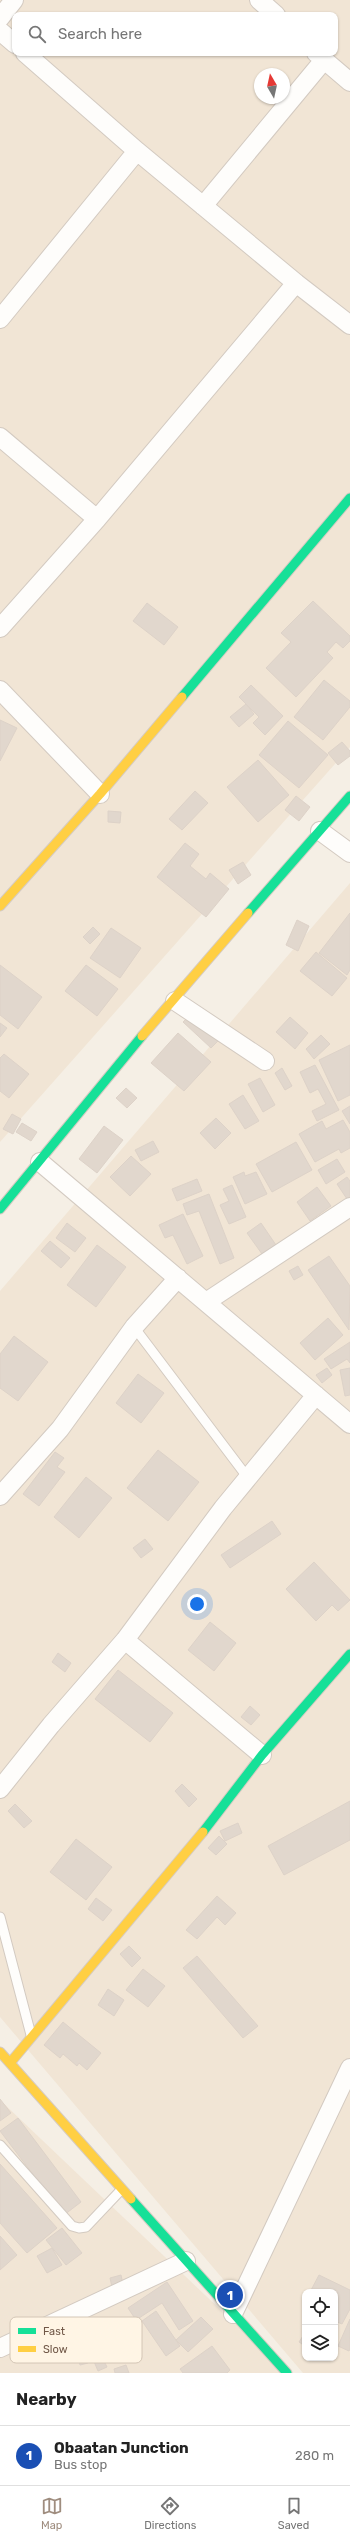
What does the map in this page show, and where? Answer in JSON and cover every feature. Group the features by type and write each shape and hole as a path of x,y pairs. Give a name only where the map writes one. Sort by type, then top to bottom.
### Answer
{"street":[{"path":"0,18 14,0"},
{"path":"259,0 273,12"},
{"path":"0,31 12,41"},
{"path":"28,56 137,151 296,284 350,325"},
{"path":"204,206 320,56 350,82"},
{"path":"0,319 137,151"},
{"path":"0,628 97,520 296,284"},
{"path":"0,438 97,520"},
{"path":"0,906 100,794 350,498"},
{"path":"0,690 100,794"},
{"path":"0,1209 147,1030 175,1001 350,796"},
{"path":"320,831 350,853"},
{"path":"175,1001 265,1062"},
{"path":"40,1162 350,1424"},
{"path":"206,1302 350,1208"},
{"path":"0,1496 60,1429 134,1327 178,1278"},
{"path":"0,1789 51,1725 125,1640 248,1478 316,1395"},
{"path":"125,1640 262,1755"},
{"path":"10,2063 182,1858 262,1755 350,1654"},
{"path":"0,2052 121,2190 287,2373"},
{"path":"233,2314 350,2068"},
{"path":"66,2317 186,2261"},
{"path":"0,2348 10,2343"}],"lane":[{"path":"134,1327 248,1478"},
{"path":"0,1917 32,2036"},
{"path":"0,2145 72,2226 79,2228 86,2226 121,2190"}],"shaded area":[{"path":"0,0 350,0 350,747 0,1142"},
{"path":"350,883 350,2373 303,2373 0,2017 0,1291"},
{"path":"0,2100 287,2373 0,2373"}],"building":[{"path":"313,601 350,636 350,641 343,648 336,642 327,652 333,658 296,697 266,668 291,642 281,633"},
{"path":"147,603 178,627 164,645 133,621"},
{"path":"324,680 350,701 350,707 323,740 294,717"},
{"path":"251,685 283,716 265,735 253,723 259,717 239,697"},
{"path":"246,704 254,714 239,727 230,717"},
{"path":"0,720 17,728 0,761"},
{"path":"288,721 328,755 299,788 259,755"},
{"path":"342,742 350,751 350,756 338,765 328,753"},
{"path":"258,760 289,795 258,822 227,787"},
{"path":"195,791 208,803 182,830 169,819"},
{"path":"296,796 310,807 299,821 285,810"},
{"path":"108,811 121,812 120,823 108,822"},
{"path":"185,843 199,854 190,866 206,879 210,873 229,889 206,917 157,877"},
{"path":"243,862 251,875 238,884 229,870"},
{"path":"350,913 350,970 347,975 319,953"},
{"path":"297,920 309,926 298,951 286,945"},
{"path":"93,927 100,934 90,944 83,937"},
{"path":"111,928 141,948 120,978 90,958"},
{"path":"316,952 347,978 332,996 300,971"},
{"path":"0,965 42,997 18,1029 0,1015"},
{"path":"86,965 118,989 97,1016 65,991"},
{"path":"190,1015 218,1041 211,1048 183,1022"},
{"path":"290,1017 308,1033 295,1049 276,1032"},
{"path":"0,1023 7,1028 0,1037"},
{"path":"178,1033 211,1062 184,1091 151,1063"},
{"path":"321,1035 330,1044 314,1059 306,1049"},
{"path":"350,1045 350,1095 338,1101 319,1060"},
{"path":"4,1054 29,1074 9,1098 0,1091 0,1058"},
{"path":"315,1065 339,1110 317,1121 312,1111 326,1104 318,1089 310,1093 300,1072"},
{"path":"282,1068 292,1086 285,1090 275,1073"},
{"path":"260,1078 275,1105 263,1112 248,1084"},
{"path":"126,1088 137,1098 127,1108 116,1098"},
{"path":"243,1095 259,1121 245,1129 229,1104"},
{"path":"350,1106 350,1124 342,1111"},
{"path":"12,1114 21,1119 13,1134 3,1129"},
{"path":"216,1118 231,1133 215,1149 200,1133"},
{"path":"343,1120 350,1132 350,1148 341,1153 339,1149 315,1162 299,1134 322,1121 326,1129"},
{"path":"22,1123 37,1132 31,1141 16,1132"},
{"path":"104,1126 123,1140 97,1173 79,1159"},
{"path":"153,1141 159,1152 141,1161 135,1150"},
{"path":"296,1142 312,1170 272,1192 256,1164"},
{"path":"131,1156 151,1174 130,1196 110,1177"},
{"path":"337,1159 345,1172 326,1184 318,1170"},
{"path":"244,1172 245,1176 256,1172 267,1194 245,1204 233,1177"},
{"path":"347,1177 350,1181 350,1197 347,1199 337,1184"},
{"path":"197,1179 202,1191 177,1201 172,1189"},
{"path":"232,1185 246,1217 229,1224 220,1205 229,1201 223,1189"},
{"path":"317,1187 331,1206 310,1221 297,1202"},
{"path":"209,1194 234,1258 220,1264 199,1211 187,1215 183,1204"},
{"path":"183,1214 203,1256 187,1264 173,1235 165,1238 159,1225"},
{"path":"67,1223 86,1238 75,1252 56,1238"},
{"path":"261,1223 276,1245 262,1254 247,1233"},
{"path":"50,1241 70,1258 61,1268 41,1251"},
{"path":"97,1245 126,1267 96,1307 67,1285"},
{"path":"329,1256 350,1286 349,1330 308,1270"},
{"path":"298,1266 303,1275 294,1280 289,1271"},
{"path":"328,1318 343,1335 315,1360 300,1343"},
{"path":"14,1336 48,1362 18,1401 0,1388 0,1354"},
{"path":"350,1342 350,1363 347,1359 331,1369 324,1359"},
{"path":"327,1368 332,1375 322,1383 316,1375"},
{"path":"350,1368 350,1395 345,1396 340,1370"},
{"path":"138,1374 164,1393 141,1423 116,1403"},
{"path":"158,1450 199,1482 168,1521 127,1488"},
{"path":"55,1452 64,1458 57,1467 65,1472 39,1506 23,1494"},
{"path":"86,1477 112,1498 79,1538 54,1517"},
{"path":"272,1521 281,1534 230,1568 221,1555"},
{"path":"145,1539 153,1549 141,1558 133,1548"},
{"path":"314,1562 350,1600 338,1611 332,1605 316,1621 286,1589"},
{"path":"210,1622 236,1643 214,1671 188,1650"},
{"path":"58,1653 71,1663 65,1672 52,1662"},
{"path":"118,1670 173,1713 150,1742 95,1699"},
{"path":"250,1706 260,1715 251,1725 241,1717"},
{"path":"182,1784 197,1799 189,1807 175,1791"},
{"path":"350,1801 350,1840 284,1875 268,1846"},
{"path":"15,1804 32,1821 24,1828 8,1811"},
{"path":"238,1823 242,1833 225,1841 220,1831"},
{"path":"219,1836 227,1844 216,1855 208,1848"},
{"path":"76,1839 112,1867 86,1900 50,1872"},
{"path":"217,1896 236,1913 225,1925 217,1917 197,1939 186,1930"},
{"path":"96,1898 112,1910 103,1921 88,1909"},
{"path":"129,1946 141,1958 132,1967 120,1954"},
{"path":"197,1956 258,2026 243,2038 183,1968"},
{"path":"143,1969 165,1986 148,2007 126,1990"},
{"path":"108,1989 124,2000 114,2016 98,2005"},
{"path":"63,2022 101,2053 87,2070 79,2063 77,2066 63,2054 60,2058 44,2045"},
{"path":"0,2099 11,2113 0,2121"},
{"path":"18,2118 81,2202 64,2215 0,2131"},
{"path":"0,2164 57,2228 27,2253 0,2223"},
{"path":"62,2228 82,2253 66,2265 46,2240"},
{"path":"0,2236 17,2255 0,2270"},
{"path":"52,2248 62,2265 47,2273 37,2256"},
{"path":"121,2275 123,2284 112,2287 110,2278"},
{"path":"319,2275 350,2290 350,2309 342,2324 338,2322 338,2289 312,2289"},
{"path":"167,2282 193,2321 179,2330 162,2303 141,2317 134,2317 128,2308"},
{"path":"156,2311 180,2346 166,2356 142,2321"},
{"path":"201,2317 213,2329 188,2352 176,2340"},
{"path":"350,2319 350,2349 349,2351 338,2346"},
{"path":"212,2346 230,2370 227,2373 183,2373 180,2369"},
{"path":"95,2363 105,2363 107,2367 98,2371"},
{"path":"126,2365 129,2373 115,2373 114,2369"}],"traffic: fast":[{"path":"182,697 350,498"},
{"path":"248,913 350,796"},
{"path":"0,1209 142,1036"},
{"path":"203,1832 262,1755 350,1654"},
{"path":"131,2199 287,2373"}],"traffic: slow":[{"path":"0,906 100,794 182,697"},
{"path":"142,1036 248,913"},
{"path":"10,2063 203,1832"},
{"path":"0,2052 131,2199"}],"place":[{"name":"Obaatan Junction","path":"230,2295"}]}
